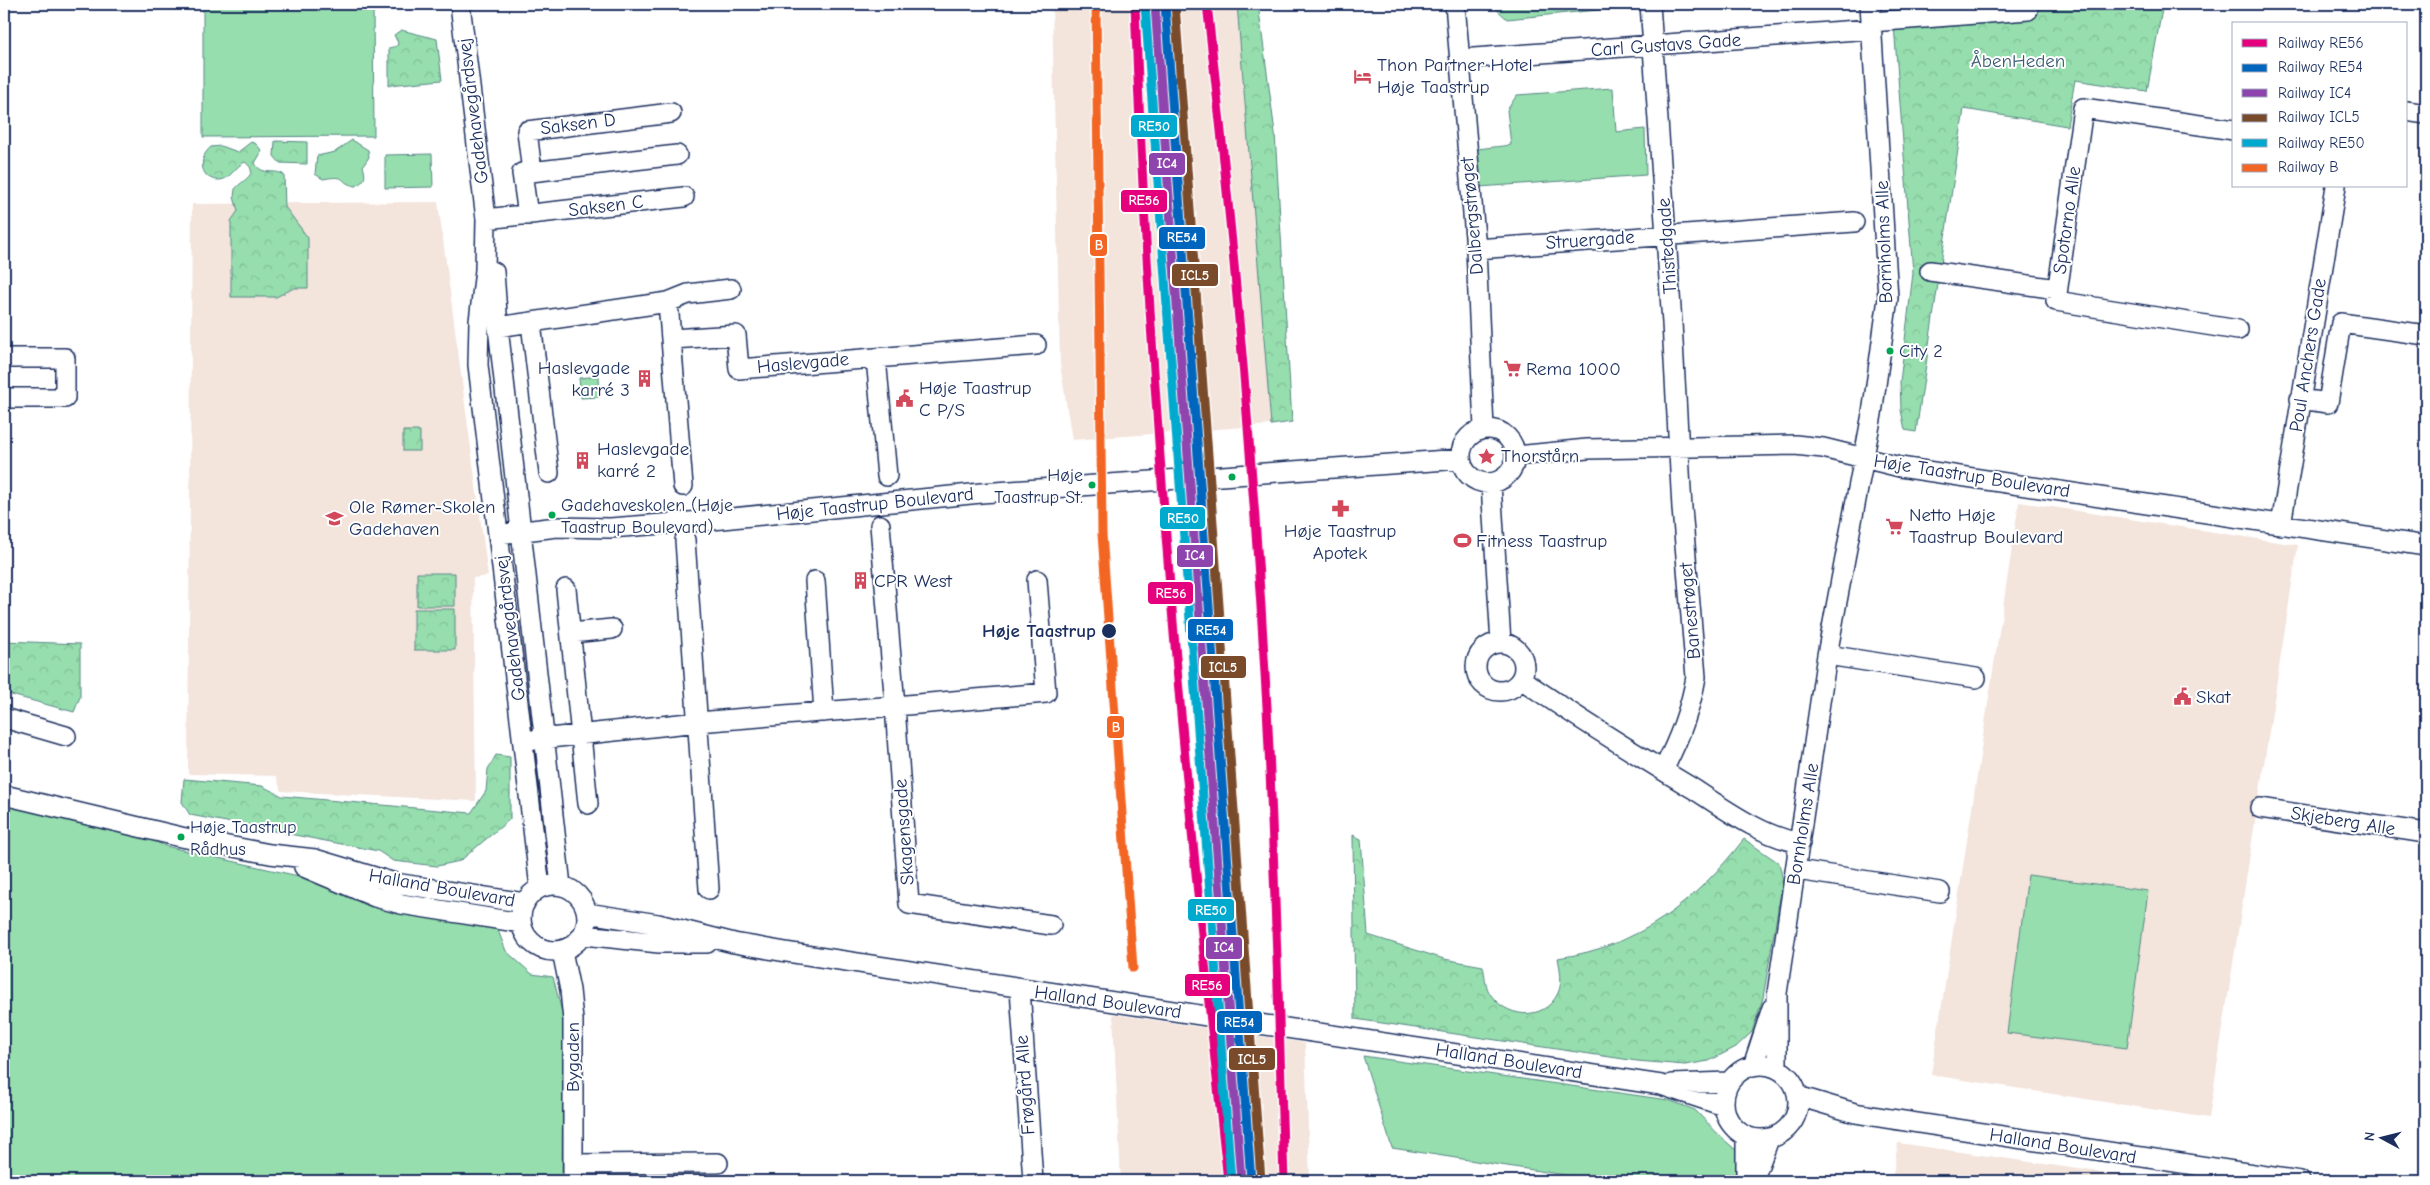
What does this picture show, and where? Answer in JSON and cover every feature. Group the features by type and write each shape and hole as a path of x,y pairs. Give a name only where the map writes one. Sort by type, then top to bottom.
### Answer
{"street":[{"name":"Gadehavegårdsvej","path":"460,4 486,219 485,270 479,321 478,365 540,888"},
{"name":"Dalbergstrøget","path":"1455,4 1476,249 1484,429"},
{"name":"Thistedgade","path":"1650,4 1678,445"},
{"name":"Carl Gustavs Gade","path":"1460,59 1653,46 1871,18 2028,10 2028,4"},
{"name":"Bornholms Alle","path":"1753,1066 1777,993 1797,870 1827,655 1864,458 1888,298 1871,18"},
{"name":"Spotorno Alle","path":"2232,130 2083,108 2056,300 2238,330"},
{"path":"2408,111 2426,114"},
{"name":"Saksen D","path":"532,172 527,130 671,113"},
{"path":"528,215 522,173 677,155"},
{"name":"Poul Anchers Gade","path":"2281,525 2336,188"},
{"name":"Saksen C","path":"486,219 684,197"},
{"name":"Gadehavegårdsvej","path":"486,219 493,245 498,327 561,886"},
{"name":"Struergade","path":"1476,249 1854,222"},
{"path":"1930,271 2057,289"},
{"path":"498,327 668,302 688,294 731,289"},
{"path":"668,302 683,486"},
{"path":"531,323 549,473"},
{"path":"2300,399 2328,403 2341,323 2426,335"},
{"name":"Haslevgade","path":"671,339 736,335 739,369 1036,346"},
{"path":"4,358 65,358 65,398 4,398"},
{"name":"Haslevgade","path":"876,358 887,476"},
{"path":"1484,429 1502,432 1514,447 1516,456 1509,474 1492,484 1474,480 1463,467 1461,450 1469,436 1484,429"},
{"name":"Høje Taastrup Boulevard","path":"1516,456 1587,449 1678,445 1795,445 1900,467 2426,546"},
{"name":"Banestrøget","path":"1663,770 1680,738 1691,705 1696,677 1678,445"},
{"name":"Høje Taastrup Boulevard","path":"498,534 570,526 610,528 647,526 1045,488 1461,459"},
{"path":"1492,484 1500,643"},
{"name":"Skagensgade","path":"880,525 909,904 1051,924"},
{"path":"685,540 709,889"},
{"path":"523,741 698,722 1046,693 1037,580"},
{"path":"815,581 824,712"},
{"path":"566,589 588,804"},
{"path":"571,633 612,629"},
{"path":"1500,643 1507,644 1519,652 1524,665 1521,679 1510,689 1499,691 1486,687 1478,678 1476,665 1481,652 1486,647 1500,643"},
{"path":"1827,655 1976,678"},
{"path":"1521,679 1591,726 1736,816 1780,839 1800,843"},
{"path":"4,718 66,736"},
{"name":"Halland Boulevard","path":"4,795 148,830 270,854 315,859 395,883 525,903"},
{"name":"Skjeberg Alle","path":"2260,808 2426,833"},
{"name":"Halland Boulevard","path":"270,854 375,897 401,904 521,923"},
{"path":"1797,870 1940,892"},
{"path":"550,885 561,886 578,895 587,913 588,924 584,935 574,945 562,951 548,951 536,946 524,932 521,923 525,903 540,888 550,885"},
{"name":"Halland Boulevard","path":"587,913 658,924 734,943 786,952 1661,1085 1724,1106"},
{"name":"Halland Boulevard","path":"584,935 659,943 734,943"},
{"name":"Bygaden","path":"562,951 570,990 573,1020 573,1173 718,1163"},
{"name":"Frøgård Alle","path":"1020,989 1032,1181"},
{"name":"Bornholms Alle","path":"1777,993 1777,1068"},
{"path":"1767,1065 1777,1068 1793,1082 1798,1096 1796,1115 1790,1126 1780,1134 1769,1139 1757,1140 1746,1137 1729,1123 1724,1106 1725,1092 1729,1082 1736,1074 1753,1066 1767,1065"},
{"name":"Halland Boulevard","path":"1661,1085 1729,1082"},
{"name":"Halland Boulevard","path":"1798,1096 1855,1113 2300,1181"},
{"name":"Halland Boulevard","path":"1796,1115 1855,1113"},
{"path":"1746,1137 1746,1181"},
{"path":"1753,1181 1769,1139"}],"shaded area":[{"path":"1052,4 1237,4 1271,425 1072,440 1060,364"},
{"name":"Ole Rømer-Skolen Gadehaven","path":"438,202 488,576 473,578 476,801 281,791 276,776 188,774 192,204"},
{"path":"2019,502 2298,545 2209,1118 1931,1075"},
{"path":"1113,1014 1305,1043 1310,1181 1121,1181"},
{"path":"1898,1143 2162,1181 1892,1181"}],"green space":[{"path":"203,4 373,4 374,136 203,137"},
{"path":"1237,4 1258,4 1275,133 1292,422 1271,425"},
{"path":"1494,4 1608,4 1608,9 1507,19 1494,7"},
{"name":"ÅbenHeden","path":"2020,4 2163,4 2147,91 2075,80 2067,126 1964,109 1916,432 1905,430 1901,410 1900,382 1913,273 1893,12"},
{"path":"401,30 437,39 442,80 389,85 389,48 397,46 398,43 394,35"},
{"path":"1613,88 1616,132 1645,129 1646,175 1479,187 1477,149 1511,145 1507,110 1517,95"},
{"path":"352,140 368,150 369,157 363,166 365,176 362,182 356,186 350,185 340,178 323,179 315,174 317,156 335,152"},
{"path":"275,141 307,142 307,164 280,163 274,156"},
{"path":"251,142 256,144 262,151 255,163 261,170 284,175 285,207 308,238 308,288 294,288 276,297 231,297 231,221 238,211 234,197 235,189 249,177 251,170 249,166 245,162 227,177 220,180 208,177 202,163 211,147 221,146 238,152"},
{"path":"432,154 433,187 385,188 385,155"},
{"path":"599,376 600,397 581,398 579,378"},
{"path":"403,431 420,431 420,451 403,451"},
{"path":"417,573 455,573 455,606 417,606"},
{"path":"414,609 455,609 455,650 414,650"},
{"path":"4,641 80,644 80,697 74,712 4,693"},
{"path":"496,755 510,757 510,819 460,861 437,866 393,861 378,851 190,815 182,802 184,779 262,786 282,796 471,813 486,791 488,769"},
{"path":"4,801 143,836 165,846 494,920 506,951 532,974 553,977 563,1016 562,1181 4,1181"},
{"path":"1353,835 1361,839 1368,935 1444,959 1483,966 1489,992 1496,1001 1514,1012 1524,1014 1534,1013 1552,1003 1560,989 1561,980 1558,958 1587,952 1615,943 1640,932 1663,918 1685,902 1705,883 1744,839 1779,863 1783,880 1763,998 1752,1032 1736,1047 1709,1061 1685,1065 1637,1061 1355,1019"},
{"path":"2028,875 2148,891 2127,1048 2007,1033"},
{"path":"1363,1056 1668,1100 1695,1110 1737,1151 1735,1181 1603,1181 1392,1148"}],"rail line":[{"name":"B","path":"1096,4 1102,534 1133,968"},
{"name":"RE56","path":"1135,4 1141,152 1159,446 1183,740 1228,1181"},
{"name":"RE54","path":"1165,4 1251,1181"},
{"name":"ICL5","path":"1175,4 1261,1180"},
{"name":"RE56","path":"1207,4 1242,355 1262,619 1277,944 1284,1181"},
{"name":"RE50","path":"1145,5 1231,1181"},
{"name":"IC4","path":"1155,5 1241,1181"}],"place":[{"name":"Thon Partner Hotel Høje Taastrup","path":"1363,76"},
{"name":"City 2","path":"1890,351"},
{"name":"Rema 1000","path":"1512,369"},
{"name":"Haslevgade karré 3","path":"644,379"},
{"name":"Høje Taastrup C P/S","path":"905,399"},
{"name":"Thorstårn","path":"1487,456"},
{"name":"Haslevgade karré 2","path":"583,460"},
{"name":"Høje Taastrup St.","path":"1092,485"},
{"name":"Høje Taastrup Apotek","path":"1340,508"},
{"name":"Gadehaveskolen (Høje Taastrup Boulevard)","path":"552,515"},
{"name":"Ole Rømer-Skolen Gadehaven","path":"335,518"},
{"name":"Netto Høje Taastrup Boulevard","path":"1895,526"},
{"name":"Fitness Taastrup","path":"1462,541"},
{"name":"CPR West","path":"860,581"},
{"name":"Høje Taastrup","path":"1109,631"},
{"name":"Skat","path":"2182,697"},
{"name":"Høje Taastrup Rådhus","path":"181,837"}]}
